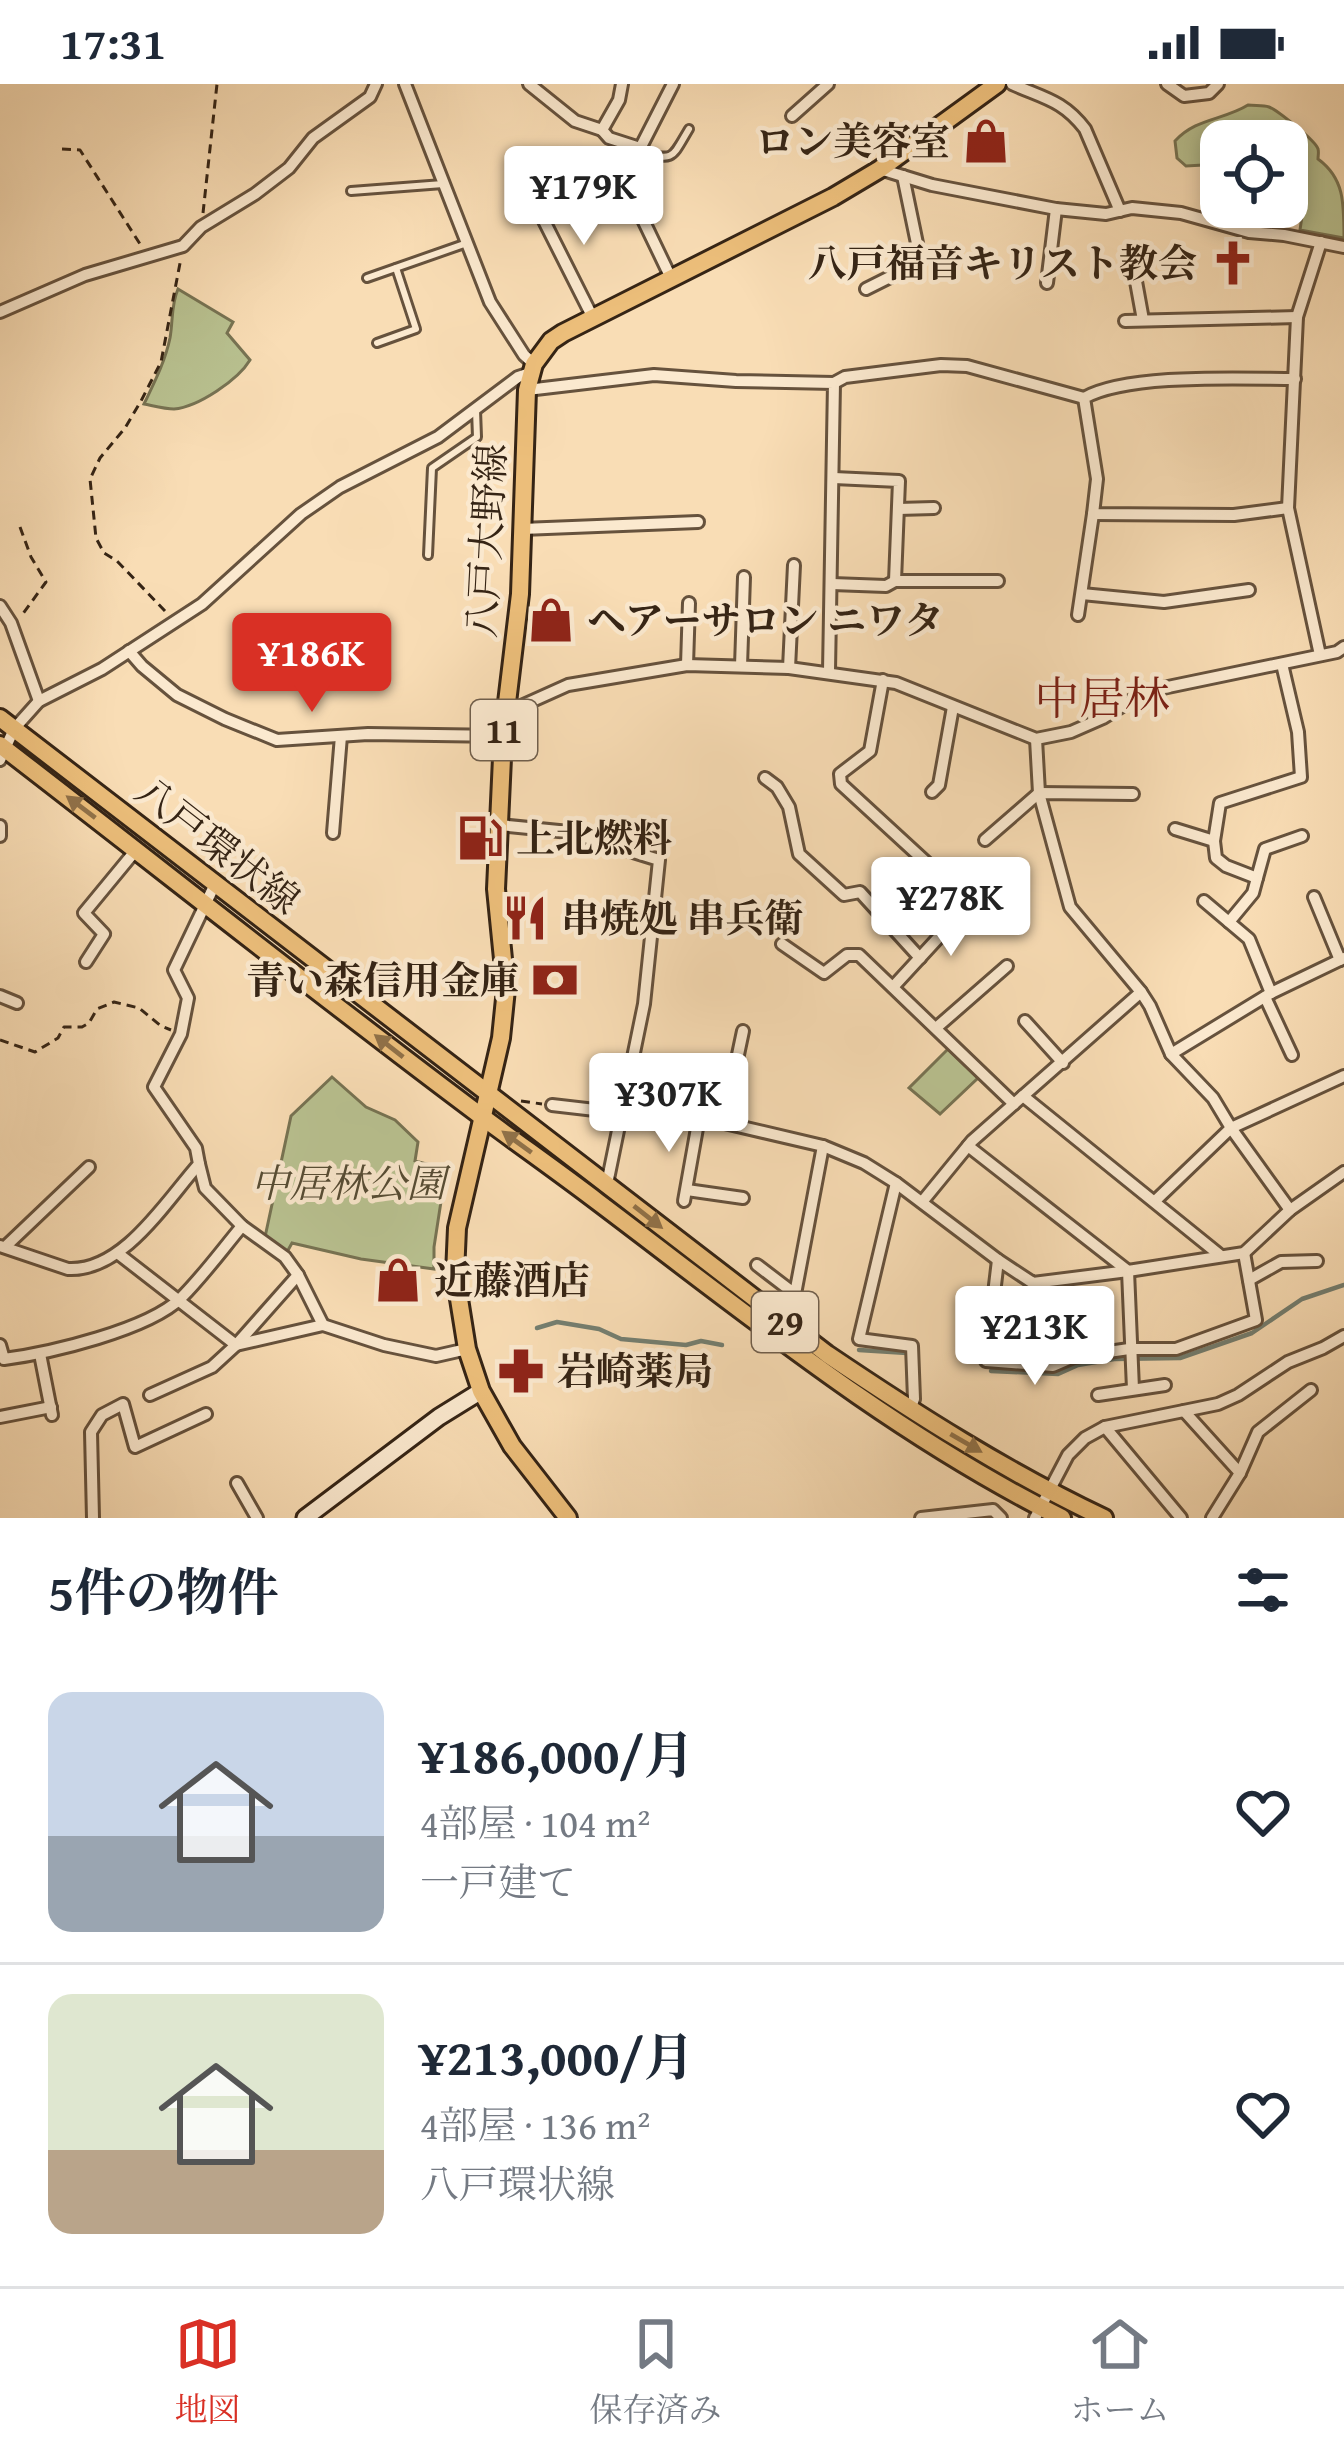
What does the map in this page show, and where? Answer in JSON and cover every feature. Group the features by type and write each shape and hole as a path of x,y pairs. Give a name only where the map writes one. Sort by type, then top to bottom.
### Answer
{"main road":[{"path":"530,376 551,341 880,169 989,86"},
{"name":"八戸大野線","path":"530,376 496,889 506,989 501,1038 457,1228 455,1274 467,1349 481,1391 512,1446 568,1518"},
{"name":"八戸環状線","path":"7,724 827,1354 1062,1518"},
{"name":"八戸環状線","path":"2,751 843,1387 969,1468 1041,1505 1103,1518"},
{"path":"306,1518 481,1391"}],"street":[{"path":"0,313 64,283 183,246 202,227 289,168 313,138 370,97 376,84"},
{"path":"405,84 490,302 524,355 530,376"},
{"path":"529,84 575,121 639,150"},
{"path":"602,130 619,100 622,84"},
{"path":"671,278 625,180 673,84"},
{"path":"792,116 828,84"},
{"path":"1012,84 1060,104 1078,119 1120,211"},
{"path":"1166,84 1184,96 1209,93 1218,84"},
{"path":"880,169 932,185 1056,209 1181,213 1249,232 1344,247"},
{"path":"866,289 902,271 919,253 903,176"},
{"path":"534,201 592,316"},
{"path":"1047,283 1056,209"},
{"path":"1320,655 1288,508 1297,317 1322,242"},
{"path":"1135,276 1143,320"},
{"path":"1125,321 1297,317"},
{"path":"2,751 7,724 40,700 102,669 222,589 318,502 439,437 518,377 654,375 834,382 941,364 987,370 1084,398 1143,383 1294,379"},
{"path":"829,671 834,382"},
{"path":"1078,615 1096,479 1084,398"},
{"path":"834,478 899,481 895,581"},
{"path":"898,509 934,508"},
{"path":"1093,514 1234,515 1288,508"},
{"path":"522,529 698,522"},
{"path":"789,668 794,565"},
{"path":"740,666 744,577"},
{"path":"832,584 998,581"},
{"path":"1082,594 1164,602 1250,590"},
{"path":"688,665 689,603"},
{"path":"0,606 40,700"},
{"path":"507,708 568,685 688,665 789,668 883,680 1036,739 1071,732 1163,688 1344,647"},
{"path":"129,651 177,695 277,740 503,736"},
{"path":"1257,878 1216,858 1214,841 1220,803 1301,777 1298,732 1282,664"},
{"path":"883,680 870,751 840,774 841,784 928,864"},
{"path":"932,792 939,785 953,707"},
{"path":"332,833 341,736"},
{"path":"1036,739 1039,793 1070,907 1141,992 1171,1054 1213,1098 1290,1210"},
{"path":"765,778 789,807 799,854 844,895 860,892 920,958"},
{"path":"985,840 1039,793 1133,794"},
{"path":"0,826 0,836"},
{"path":"499,826 569,832 658,860 644,1004 608,1184"},
{"path":"1175,829 1214,841"},
{"path":"1228,922 1253,893 1265,849 1302,836"},
{"path":"86,962 104,934 84,914 136,850"},
{"path":"215,884 174,970 188,998 182,1034 154,1087 196,1148 206,1188 242,1226 286,1257 323,1325"},
{"path":"1314,897 1344,980"},
{"path":"893,987 974,900"},
{"path":"1204,901 1249,940 1292,1054"},
{"path":"782,944 824,973 847,956 859,955 1019,1100 1221,1256"},
{"path":"1171,1054 1268,995 1340,960"},
{"path":"936,1028 1007,966"},
{"path":"922,1202 968,1146 1141,992"},
{"path":"0,996 17,1004"},
{"path":"1025,1021 1063,1063"},
{"path":"724,1121 743,1031"},
{"path":"1155,1202 1231,1128 1344,1076"},
{"path":"553,1105 699,1117 823,1147 865,1163 896,1183 1033,1283 1244,1253 1290,1210 1344,1172"},
{"path":"699,1117 686,1196 743,1198"},
{"path":"968,1146 1128,1271"},
{"path":"757,1265 795,1294 823,1147"},
{"path":"89,1167 2,1246 80,1270 120,1255 199,1164"},
{"path":"896,1183 859,1339 912,1346 914,1400 910,1410"},
{"path":"0,1345 4,1359 40,1354 151,1317 178,1301 242,1226"},
{"path":"998,1260 986,1361 1053,1366 1074,1357 1130,1349 1176,1349 1256,1320 1244,1253"},
{"path":"120,1255 236,1345"},
{"path":"1249,1280 1282,1262 1317,1261"},
{"path":"1128,1271 1133,1389"},
{"path":"150,1395 212,1367 298,1274"},
{"path":"236,1345 323,1325 436,1356 467,1349"},
{"path":"1041,1505 1069,1455 1085,1438 1105,1427 1218,1404 1288,1362 1344,1336"},
{"path":"0,1418 52,1411 40,1354"},
{"path":"1098,1395 1165,1385"},
{"path":"1212,1518 1258,1432 1311,1390"},
{"path":"93,1518 91,1432 102,1415 123,1404 135,1447 206,1414"},
{"path":"1184,1411 1240,1473"},
{"path":"1105,1427 1181,1518"},
{"path":"237,1483 256,1518"},
{"path":"921,1518 993,1510 1001,1518"}],"lane":[{"path":"639,150 673,156 688,129"},
{"path":"591,190 613,179 625,180"},
{"path":"351,191 444,183"},
{"path":"367,278 467,243"},
{"path":"377,343 416,329 396,268"},
{"path":"428,555 432,468 477,437 476,410"}],"path":[{"path":"202,227 217,84"},
{"path":"62,149 80,150 148,256"},
{"path":"173,622 131,574 104,553 96,538 90,479 100,458 125,428 160,362 183,246"},
{"path":"11,623 46,582 20,527"},
{"path":"0,1040 35,1052 58,1038 64,1027 82,1027 97,1009 114,1002 139,1008 161,1026 182,1034"},
{"path":"520,1100 553,1105"}],"green space":[{"path":"1248,105 1267,106 1288,120 1210,120"},
{"path":"1200,124 1200,165 1186,166 1177,158 1175,141"},
{"path":"1308,137 1341,192 1344,238 1300,230 1308,228"},
{"path":"178,289 233,322 227,333 250,360 216,391 171,409 144,404 168,347"},
{"path":"948,1049 978,1078 940,1114 909,1088"},
{"name":"中居林公園","path":"332,1077 366,1107 395,1120 418,1142 415,1161 446,1169 434,1269 292,1243 287,1252 265,1237 291,1116"}],"waterway":[{"path":"991,1371 1058,1374 1114,1359 1180,1358 1252,1333 1302,1299 1344,1285"},
{"path":"537,1328 557,1322 599,1329 621,1339 722,1345"},
{"path":"859,1350 907,1353"}],"place":[{"name":"ロン美容室","path":"986,141"},
{"name":"八戸福音キリスト教会","path":"1233,263"},
{"name":"ヘアーサロン ニワタ","path":"551,620"},
{"name":"上北燃料","path":"480,838"},
{"name":"串焼処 串兵衛","path":"525,918"},
{"name":"青い森信用金庫","path":"555,980"},
{"name":"近藤酒店","path":"398,1280"},
{"name":"岩崎薬局","path":"521,1371"}],"district":[{"name":"中居林","path":"1102,698"}]}
